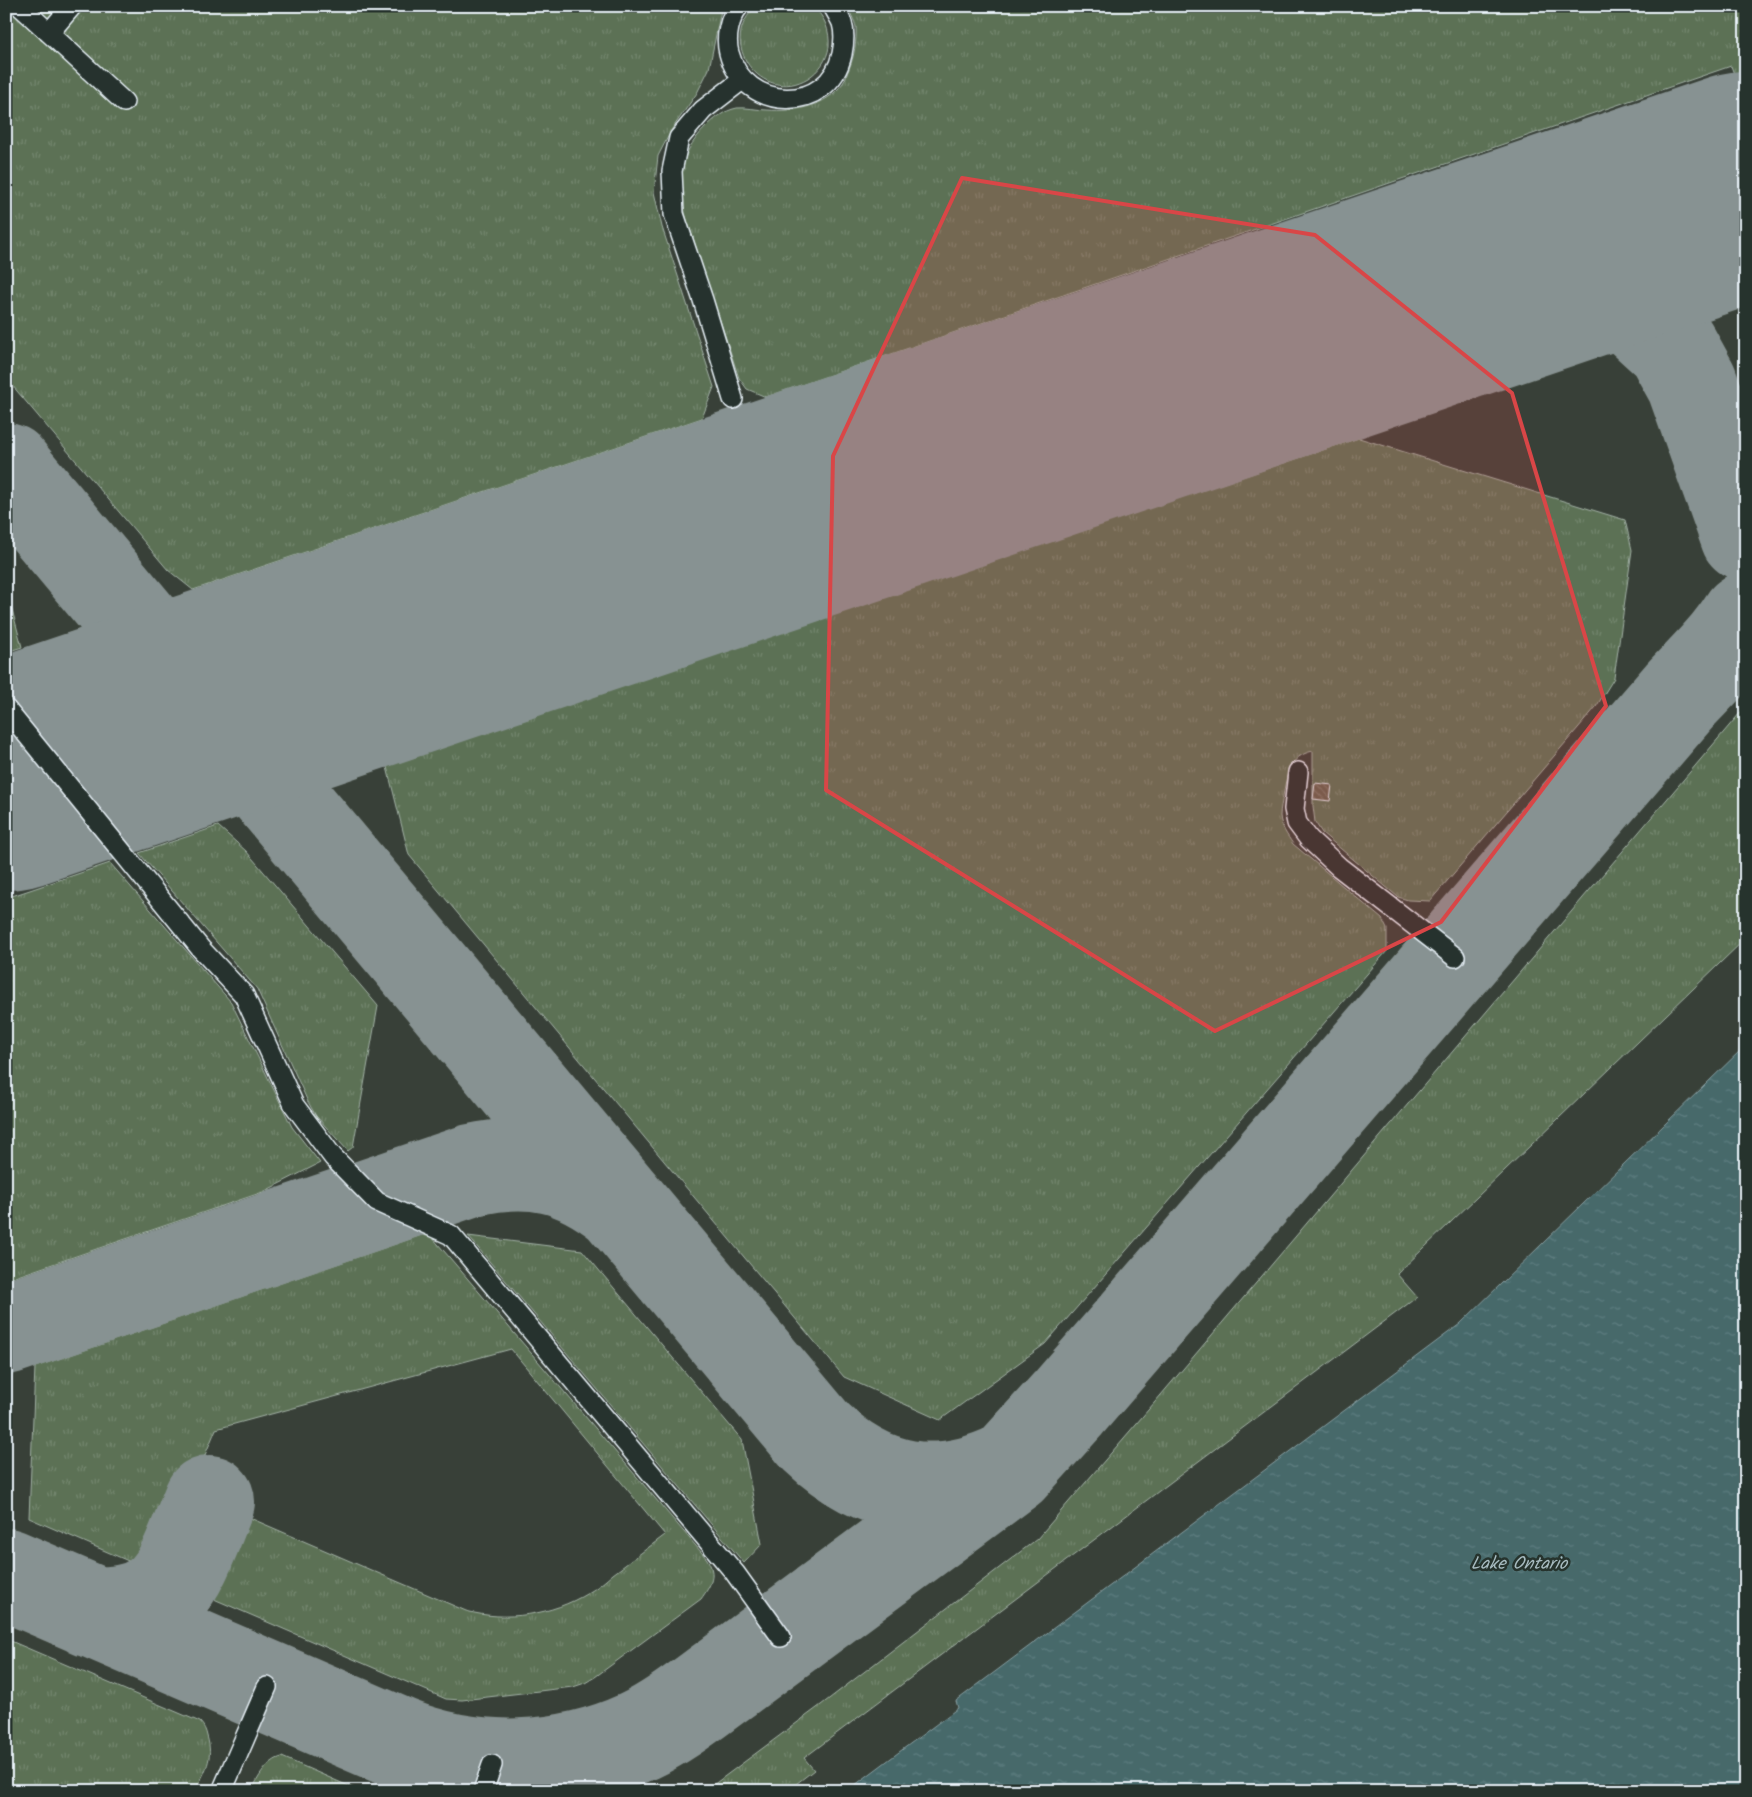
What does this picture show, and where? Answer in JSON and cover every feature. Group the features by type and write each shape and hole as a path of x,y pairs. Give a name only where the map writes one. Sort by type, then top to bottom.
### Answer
{"lane":[{"path":"20,6 124,102"},
{"path":"49,33 72,6"},
{"path":"739,6 728,28 727,47 732,64 742,80 758,92 776,98 796,98 815,92 830,79 840,62 844,43 842,23 833,6"},
{"path":"733,399 674,214 672,171 679,138 703,110 742,80"},
{"path":"6,709 201,949 244,995 294,1105 333,1157 377,1202 451,1235 735,1573 781,1637"},
{"path":"1298,772 1294,809 1297,823 1309,839 1339,867 1455,956"},
{"path":"222,1791 267,1687"},
{"path":"482,1791 492,1765"}],"highlighted area":[{"path":"962,178 1315,235 1512,393 1606,706 1441,922 1215,1031 826,790 833,456"}],"shaded area":[{"path":"6,6 1746,6 1746,1045 1460,1324 956,1701 958,1708 847,1791 6,1791"}],"green space":[{"path":"6,6 723,6 709,69 697,93 672,129 658,156 654,192 662,227 714,387 702,418 193,590 168,570 6,378"},
{"path":"757,6 812,6 817,10 823,19 829,35 828,52 819,69 808,78 791,84 775,83 760,77 749,66 742,52 740,36 745,20"},
{"path":"847,6 1746,6 1746,100 1744,101 1731,66 766,397 747,389 739,378 687,220 681,182 684,160 696,138 723,113 737,108 763,110 799,109 819,103 836,91 846,78 856,43 856,27"},
{"path":"1359,438 1625,520 1632,550 1614,678 1596,707 1430,901 1408,900 1398,897 1322,833 1315,822 1313,806 1313,751 1299,757 1290,767 1286,780 1280,813 1283,827 1293,844 1382,919 1387,929 1387,951 1045,1344 940,1420 844,1377 409,855 386,763"},
{"path":"6,587 22,647 6,652"},
{"path":"1746,706 1746,938 1397,1274 1417,1297 804,1758 814,1770 787,1791 705,1791 821,1705 1037,1539"},
{"path":"218,826 246,851 378,1006 353,1147 348,1151 316,1116 308,1102 257,989 139,853"},
{"path":"110,863 231,1002 292,1127 320,1163 263,1192 6,1280 6,898"},
{"path":"422,1235 432,1237 707,1559 712,1570 712,1580 701,1599 595,1677 573,1687 462,1700 446,1699 193,1590 218,1531 250,1518 466,1611 481,1614 513,1616 544,1611 574,1601 598,1587 665,1535 511,1349 216,1429 164,1552 133,1563 29,1518 35,1367"},
{"path":"468,1236 582,1250 742,1440 762,1544 744,1563"},
{"path":"6,1639 200,1722 204,1727 209,1744 209,1758 195,1791 30,1791 6,1785"},
{"path":"282,1757 360,1791 252,1791 260,1775 272,1762"}],"water":[{"name":"Lake Ontario","path":"1746,1045 1746,1791 847,1791 958,1708 956,1701 1460,1324"}],"building":[{"path":"1315,783 1332,785 1330,801 1313,799"},
{"path":"6,1785 28,1789 30,1791 6,1791"}],"taxiway":[{"path":"1448,287 1518,278 1552,277 1597,290 1635,312 1671,345 1692,383 1746,535"},
{"path":"6,469 816,1437 838,1456 860,1470 884,1480 907,1486 932,1488 957,1485 982,1479 1009,1468"},
{"path":"6,1574 398,1743 428,1753 488,1764 550,1762 610,1748 651,1730 696,1701 1010,1468 1068,1404 1681,694 1724,648 1746,618"},
{"path":"6,1329 472,1170 514,1164 551,1168 569,1173 586,1181 621,1204"},
{"path":"92,1612 120,1611 142,1605 158,1596 172,1582 182,1565 209,1501"}],"runway":[{"path":"6,775 1746,186"}]}
